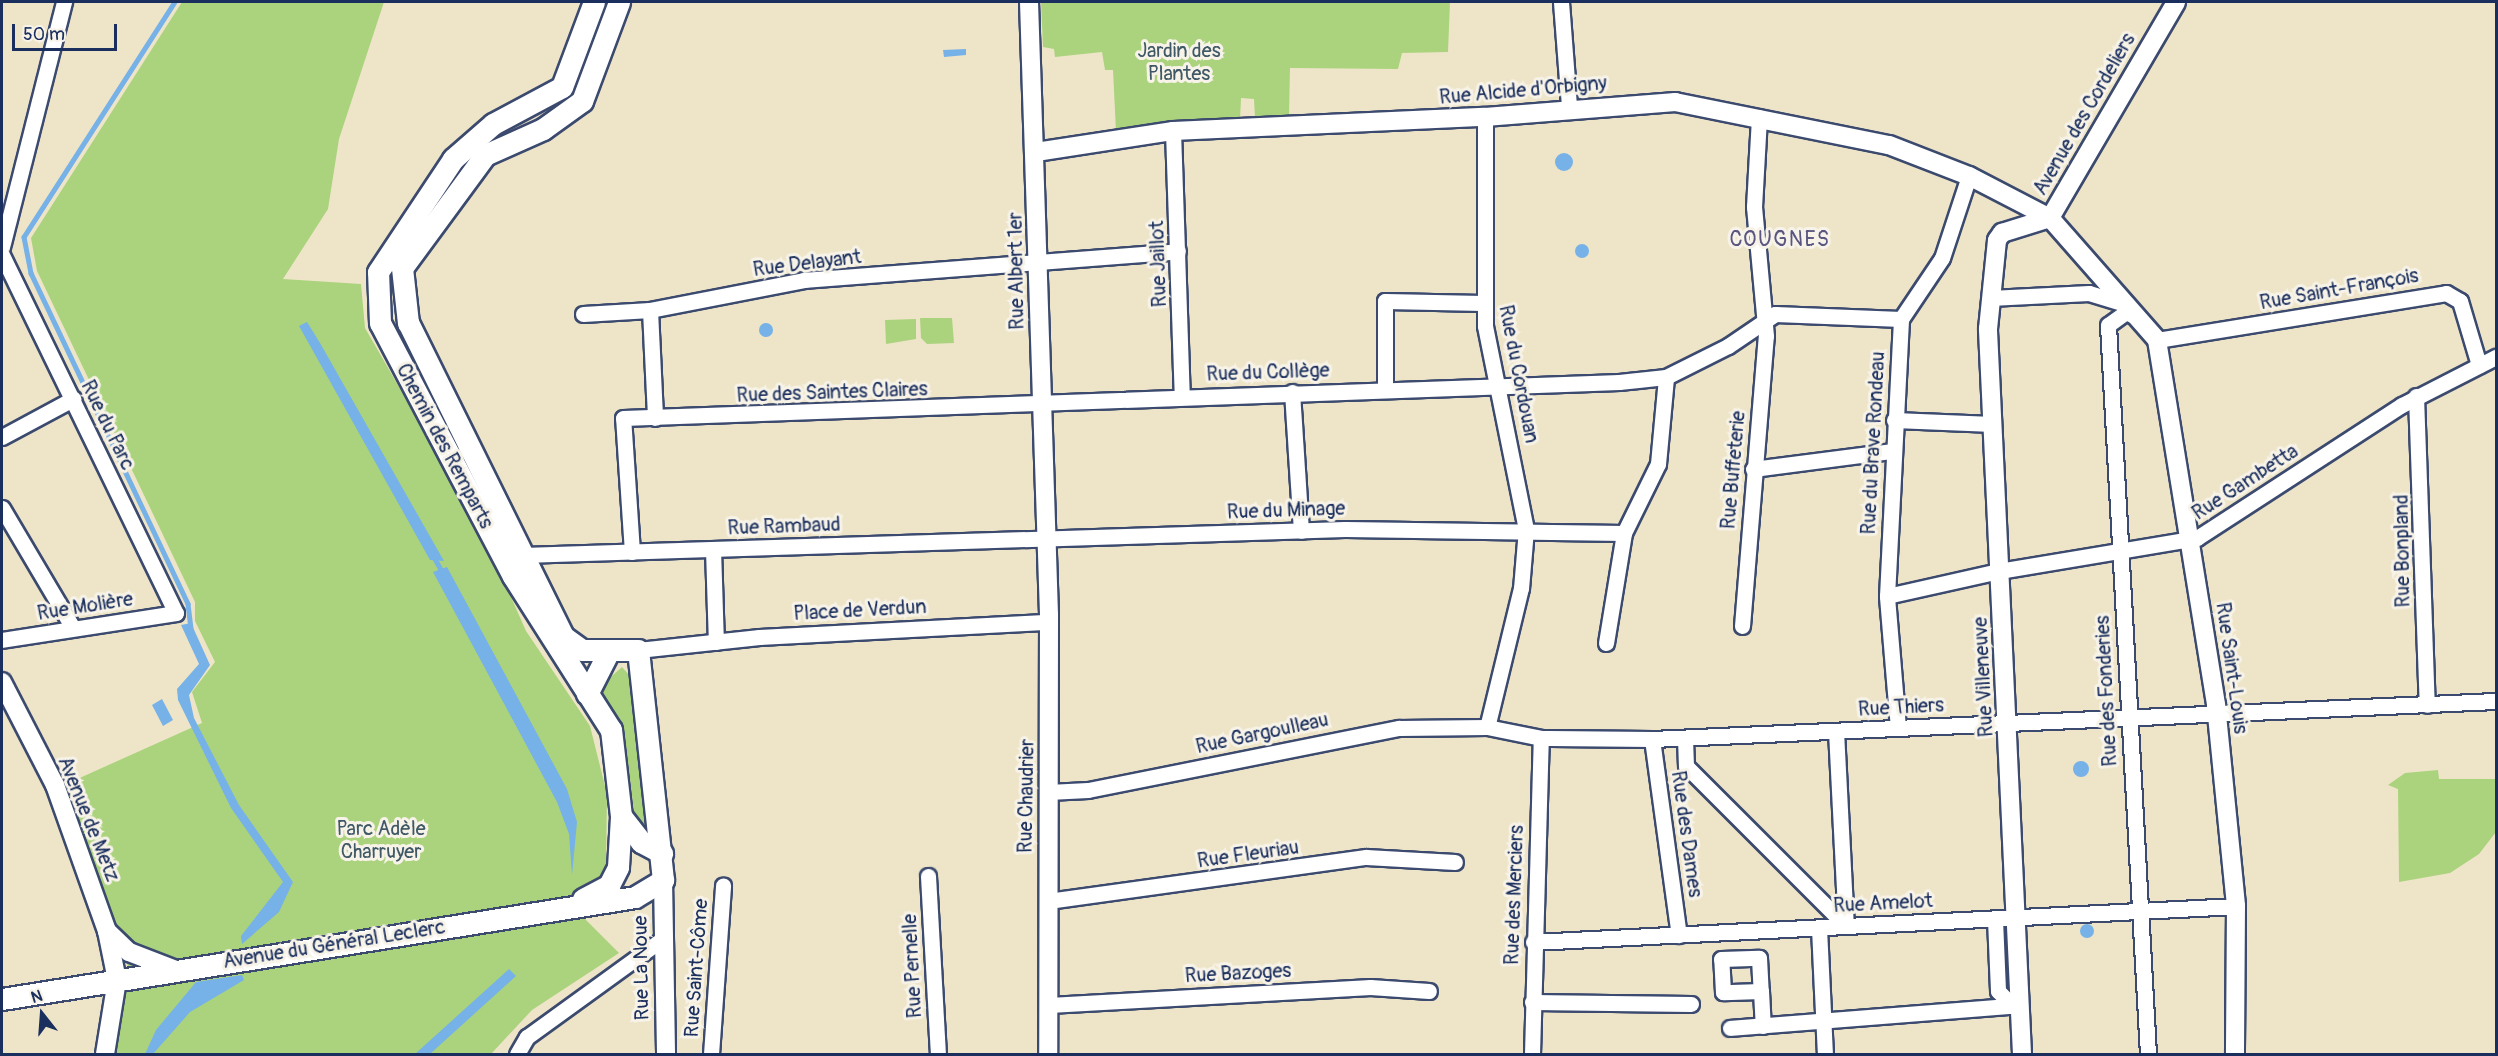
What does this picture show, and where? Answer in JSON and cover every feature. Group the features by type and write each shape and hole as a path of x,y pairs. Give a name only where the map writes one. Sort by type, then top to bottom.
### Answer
{"main road":[{"name":"Chemin des Remparts","path":"554,908 600,892 615,877 621,816 616,749 587,694 513,576 380,323 378,272 453,159 493,124 562,87 594,2"},
{"name":"Chemin des Remparts","path":"619,2 582,101 543,129 484,155 402,268 408,323 563,636 582,650 608,653 638,650"},
{"path":"638,650 662,853 663,880"},
{"path":"587,694 608,653"},
{"path":"621,816 641,842 662,853"},
{"name":"Avenue du Général Leclerc","path":"2,999 554,908 635,897 663,880"}],"street":[{"path":"2,248 64,2"},
{"name":"Rue Albert 1er","path":"1029,2 1036,153 1041,403 1047,539"},
{"path":"1561,2 1569,107"},
{"name":"Avenue des Cordeliers","path":"2050,218 2176,2"},
{"name":"Rue Alcide d'Orbigny","path":"1036,153 1173,131 1485,117 1569,107 1675,102 1760,117 1889,145 1969,176 2002,191 2050,218 2124,304"},
{"name":"Rue du Cordouan","path":"1485,117 1483,303 1526,529"},
{"name":"Rue Buffeterie","path":"1743,626 1765,318 1754,207 1760,117"},
{"name":"Rue Jaillot","path":"1173,131 1182,396"},
{"name":"Rue du Brave Rondeau","path":"1898,728 1887,596 1891,451 1901,319 1942,258 1969,176"},
{"name":"Rue Villeneuve","path":"2022,1054 2017,1005 2018,918 1999,571 1990,297 1997,240 2002,232 2050,218"},
{"name":"Rue Delayant","path":"583,315 650,310 804,280 1038,265 1178,250"},
{"name":"Rue du Parc","path":"2,255 176,613"},
{"name":"Rue Saint-François","path":"2157,340 2446,292 2460,301 2479,365"},
{"path":"1990,297 2090,293 2124,304 2157,340"},
{"path":"1385,390 1385,301 1483,303"},
{"path":"650,310 655,418"},
{"path":"1606,643 1624,533 1658,464 1666,377 1728,346 1765,318 1784,312 1901,319"},
{"name":"Rue des Fonderies","path":"2138,318 2126,312 2108,325 2148,1054"},
{"name":"Rue Saint-Louis","path":"2157,340 2191,540 2216,714 2236,906 2235,1054"},
{"name":"Rue Gambetta","path":"1887,596 1999,571 2191,540 2416,396 2496,357"},
{"name":"Rue du Collège","path":"1041,403 1497,386 1666,377"},
{"path":"1292,392 1301,531"},
{"name":"Rue Bonpland","path":"2416,396 2427,705"},
{"path":"2,437 73,399"},
{"name":"Rue des Saintes Claires","path":"632,552 623,418 1041,403"},
{"path":"1894,420 1993,424"},
{"path":"1753,469 1891,451"},
{"path":"2,508 73,628"},
{"path":"1487,727 1509,642 1526,529"},
{"name":"Rue du Minage","path":"1047,539 1301,531 1526,529 1624,533"},
{"name":"Rue Rambaud","path":"522,555 1047,539"},
{"name":"Rue Chaudrier","path":"1047,539 1050,1005 1048,1054"},
{"path":"713,549 716,642"},
{"name":"Rue Molière","path":"2,640 176,613"},
{"name":"Place de Verdun","path":"638,650 716,642 1049,622"},
{"name":"Avenue de Metz","path":"2,681 54,785 106,931 117,980"},
{"name":"Rue Thiers","path":"1487,727 1541,738 1652,739 2496,701"},
{"name":"Rue Gargoulleau","path":"1048,792 1099,788 1365,734 1487,727"},
{"path":"1836,731 1846,926"},
{"name":"Rue des Merciers","path":"1532,1054 1533,942 1541,738"},
{"path":"1685,738 1686,766 1846,926"},
{"name":"Rue des Dames","path":"1652,739 1679,935"},
{"name":"Rue Fleuriau","path":"1048,901 1366,857 1455,862"},
{"name":"Rue Pernelle","path":"928,876 938,1054"},
{"name":"Rue La Noue","path":"663,880 661,940 666,1054"},
{"name":"Rue Saint-Côme","path":"711,1054 723,885"},
{"name":"Rue Amelot","path":"1533,942 2236,906"},
{"path":"1995,919 1998,991 2017,1005"},
{"path":"1819,928 1825,1054"},
{"path":"106,931 129,952 176,970"},
{"path":"517,1054 527,1037 661,940"},
{"path":"1761,991 1723,992 1721,959 1759,958 1761,991 1763,1026"},
{"path":"105,1054 117,980"},
{"name":"Rue Bazoges","path":"1050,1005 1370,987 1429,991"},
{"path":"1532,1002 1691,1004"},
{"path":"1730,1028 1823,1023 1861,1014 2017,1005"}],"green space":[{"name":"Parc Adèle Charruyer","path":"182,2 384,2 339,139 328,209 283,279 361,284 365,328 481,529 526,631 590,726 607,794 606,865 581,915 619,953 532,1010 491,1054 113,1054 113,1030 131,975 64,785 202,723 192,692 215,662 195,621 195,602 37,271 31,238"},
{"name":"Jardin des Plantes","path":"1041,2 1450,2 1448,52 1402,53 1398,69 1290,68 1289,116 1255,118 1254,99 1241,98 1240,120 1116,132 1113,70 1105,70 1102,52 1055,57 1054,49 1043,47"},
{"path":"920,318 952,318 954,343 927,344 921,338"},
{"path":"916,319 916,339 886,344 885,320"},
{"path":"622,667 638,685 650,826 635,820 625,737 599,697 604,683"},
{"path":"2438,770 2439,779 2496,779 2496,832 2479,854 2450,873 2399,882 2398,789 2388,785 2405,773"}],"water":[{"path":"966,49 966,55 944,57 943,50"},
{"path":"1564,153 1570,156 1573,162 1570,168 1564,171 1558,168 1555,162 1558,156"},
{"path":"1582,244 1587,246 1589,251 1587,256 1582,258 1577,256 1575,251 1577,246"},
{"path":"307,322 444,561 430,560 299,326"},
{"path":"763,323 769,323 773,330 769,337 763,337 759,333 759,327"},
{"path":"447,567 567,789 577,822 572,875 569,834 557,802 433,572"},
{"path":"191,623 210,665 189,695 194,718 239,805 293,882 279,912 242,944 241,936 283,882 231,808 178,700 177,689 199,664 181,625"},
{"path":"162,699 173,720 163,726 152,705"},
{"path":"2081,761 2089,769 2081,777 2073,769"},
{"path":"2084,924 2090,924 2094,931 2090,938 2084,938 2080,934 2080,928"},
{"path":"509,969 516,976 430,1054 415,1054"},
{"path":"242,975 244,980 190,1012 153,1054 145,1054 156,1030 196,982"}],"waterway":[{"path":"175,2 24,237 31,273 188,604 191,629"},
{"path":"434,557 443,573"}],"district":[{"name":"COUGNES","path":"1780,240"}]}
